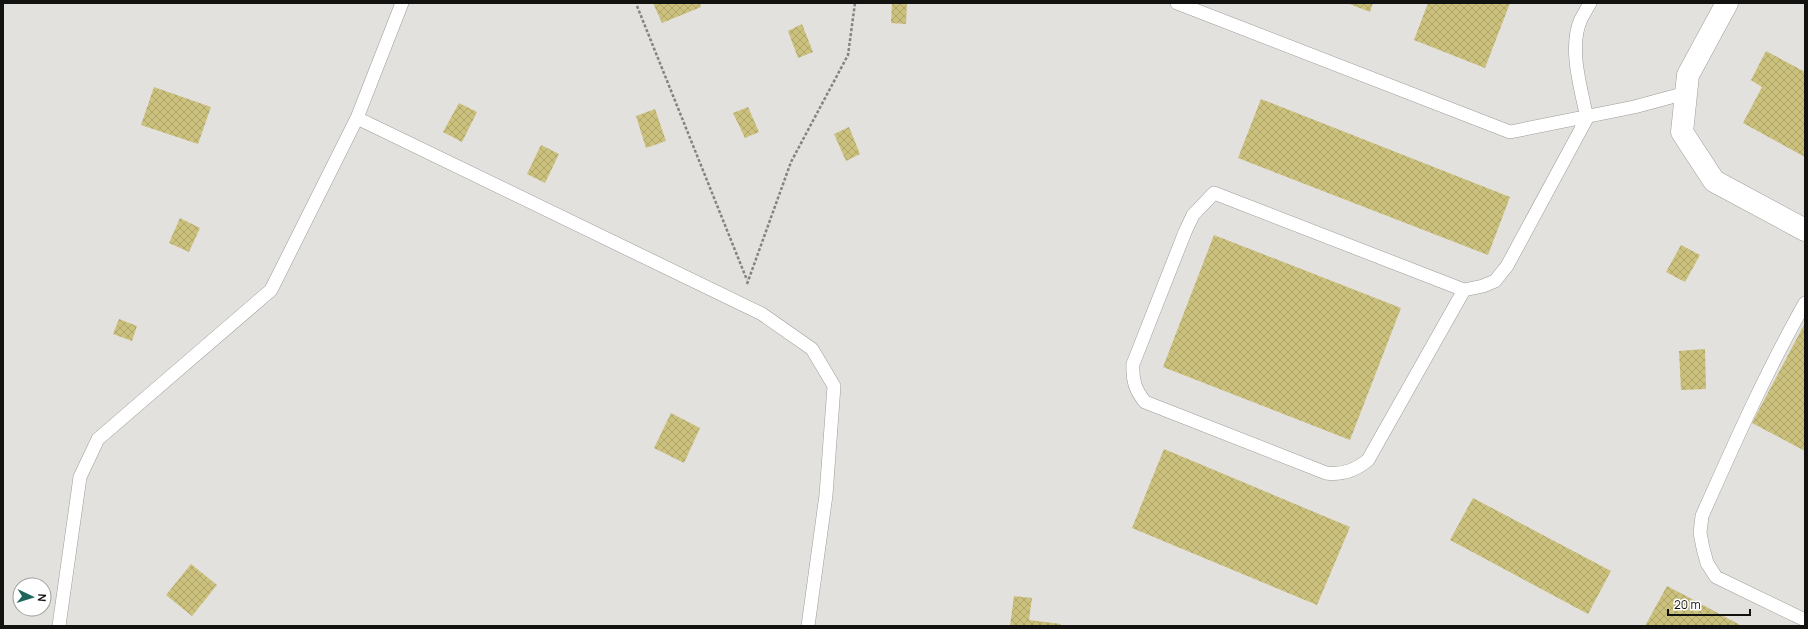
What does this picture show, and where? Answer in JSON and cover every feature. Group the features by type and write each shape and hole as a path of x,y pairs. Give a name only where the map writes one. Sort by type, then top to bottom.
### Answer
{"street":[{"path":"1727,3 1688,75 1682,132 1714,181 1805,230"}],"lane":[{"path":"59,626 80,477 98,439 271,290 357,118 402,3"},
{"path":"1177,3 1510,132 1587,118 1686,93"},
{"path":"1464,290 1368,460 1350,472 1336,474 1326,473 1145,402 1137,393 1132,378 1134,364 1192,215 1214,193 1464,290 1483,286 1495,281 1507,266 1587,118 1577,75 1575,47 1580,20 1590,3"},
{"path":"357,118 762,314 812,349 834,386 826,496 808,626"},
{"path":"1805,303 1779,348 1754,402 1702,516 1700,532 1707,563 1716,577 1805,620"}],"path":[{"path":"746,306 747,281 791,162 848,56 855,3"},
{"path":"637,6 747,281"}],"building":[{"path":"653,3 700,3 701,7 662,23"},
{"path":"892,3 907,3 906,24 891,23"},
{"path":"1347,3 1373,3 1370,12"},
{"path":"1428,3 1510,3 1485,68 1414,40"},
{"path":"802,24 813,52 798,58 788,31"},
{"path":"1766,51 1805,72 1805,157 1743,123 1762,87 1751,80"},
{"path":"154,87 211,107 198,144 141,125"},
{"path":"1261,99 1510,197 1488,255 1238,158"},
{"path":"459,103 477,112 462,142 443,132"},
{"path":"748,107 759,132 745,138 733,113"},
{"path":"655,109 666,141 646,148 636,116"},
{"path":"849,127 860,154 846,161 834,134"},
{"path":"541,145 559,154 545,183 527,174"},
{"path":"180,218 200,228 189,252 169,243"},
{"path":"1214,235 1401,308 1350,440 1163,367"},
{"path":"1681,245 1700,255 1685,282 1666,272"},
{"path":"119,319 137,326 132,341 113,334"},
{"path":"1805,323 1805,451 1752,423"},
{"path":"1705,349 1706,389 1681,390 1679,351"},
{"path":"671,413 700,428 684,463 654,448"},
{"path":"1164,449 1350,527 1317,605 1132,528"},
{"path":"1473,498 1611,571 1588,614 1450,540"},
{"path":"191,564 217,585 192,616 166,595"},
{"path":"1667,586 1690,598 1742,626 1645,626"},
{"path":"1014,596 1032,598 1029,620 1061,624 1060,626 1010,626"}]}
